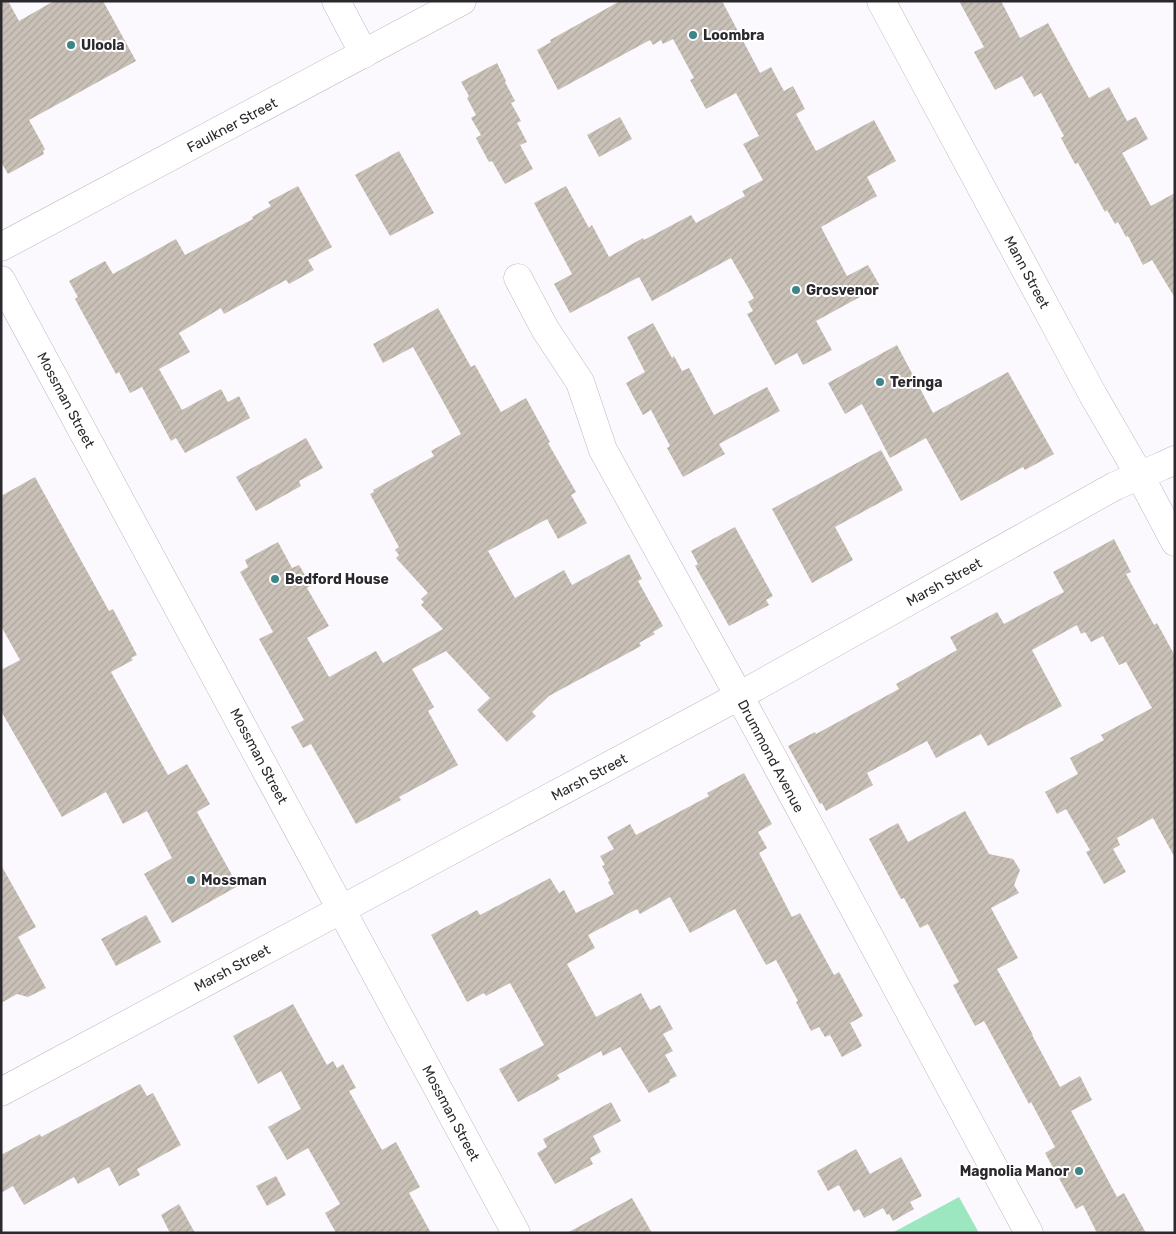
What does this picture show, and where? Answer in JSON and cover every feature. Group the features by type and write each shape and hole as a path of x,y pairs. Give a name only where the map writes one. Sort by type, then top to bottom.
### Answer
{"street":[{"path":"336,1 364,54"},
{"name":"Faulkner Street","path":"1,248 462,1"},
{"name":"Mann Street","path":"881,1 1093,395 1140,476 1175,542"},
{"name":"Drummond Avenue","path":"518,278 545,329 580,382 603,450 739,696 1029,1233"},
{"name":"Mossman Street","path":"1,280 516,1233"},
{"name":"Marsh Street","path":"1,1092 739,696 1115,486 1175,460"}],"green space":[{"path":"959,1197 979,1233 892,1233"}],"building":[{"name":"Uloola","path":"1,1 8,1 19,21 54,1 103,1 136,61 29,120 45,149 43,151 44,154 8,174 1,162"},
{"path":"620,1 722,1 760,73 771,67 784,91 793,86 805,109 796,114 816,151 874,120 896,161 867,177 877,196 821,227 847,276 868,265 880,286 816,321 832,350 803,365 797,353 775,365 747,314 753,311 748,302 754,298 731,258 652,301 639,277 570,313 554,284 572,274 534,203 566,186 589,228 592,225 609,257 691,215 696,223 745,196 742,191 763,180 743,144 759,136 736,93 706,109 690,80 694,78 673,39 663,44 661,40 653,45 650,40 558,90 537,50 551,42 550,40"},
{"path":"959,1 1001,1 1020,38 1048,23 1089,98 1109,87 1127,121 1136,117 1148,139 1122,153 1151,206 1175,193 1175,298 1152,260 1143,265 1128,236 1126,237 1118,222 1115,224 1107,210 1105,212 1078,163 1075,164 1061,138 1064,136 1041,93 1034,97 1022,76 995,90 974,52 984,47"},
{"path":"497,63 515,101 511,103 521,121 517,123 527,142 520,145 533,169 505,184 492,161 489,162 476,138 481,135 471,118 476,115 461,82"},
{"path":"620,117 632,139 599,157 587,135"},
{"path":"399,151 434,213 390,236 355,175"},
{"path":"298,186 332,247 308,260 314,270 289,284 286,280 224,314 221,308 179,333 190,352 159,369 182,410 221,389 228,402 239,396 250,418 185,453 176,438 171,441 142,387 130,393 119,372 116,374 75,299 78,297 69,281 105,261 113,274 176,239 185,255 253,219 252,217 271,206 268,202"},
{"path":"438,308 471,367 475,365 501,412 526,398 550,442 548,443 576,492 571,495 587,523 558,539 547,519 488,551 515,598 564,570 572,585 629,554 642,579 638,581 663,626 653,632 655,634 639,643 641,646 549,696 532,712 536,716 507,742 477,710 490,698 446,651 412,669 434,707 428,711 458,765 399,797 401,800 356,824 311,744 303,748 291,727 304,720 259,639 273,632 240,572 248,567 245,560 278,542 292,568 299,565 311,585 307,588 329,626 307,638 329,677 376,651 383,663 443,629 421,605 424,602 421,599 428,593 396,558 399,555 395,550 399,547 370,494 374,492 373,490 434,456 431,451 461,434 413,347 383,363 373,344"},
{"path":"653,323 672,358 674,356 682,371 689,368 714,415 767,387 780,411 719,444 725,454 683,477 667,448 670,446 651,410 643,415 626,383 645,372 627,337"},
{"path":"897,345 933,413 1008,372 1054,454 1025,470 1023,467 961,501 926,438 890,458 862,404 845,414 828,383"},
{"path":"306,438 323,468 299,481 301,486 256,511 236,477"},
{"path":"881,450 903,490 835,527 853,560 812,583 772,509"},
{"path":"35,477 109,611 113,609 137,655 131,658 133,660 111,672 168,775 187,764 210,804 197,812 238,886 172,923 144,874 172,858 147,811 123,824 106,792 62,817 1,711 1,670 20,660 1,626 1,496"},
{"path":"735,527 773,596 766,600 769,605 729,626 695,566 698,564 691,551"},
{"path":"1114,539 1131,572 1126,574 1154,625 1157,623 1175,656 1175,858 1153,818 1117,838 1120,845 1113,849 1126,872 1104,884 1086,852 1090,850 1066,809 1057,814 1045,792 1078,774 1070,758 1104,740 1101,735 1152,708 1126,662 1119,665 1103,636 1091,642 1085,632 1081,634 1077,625 1032,650 1062,706 988,746 981,734 936,758 927,741 867,773 873,785 826,811 822,803 820,804 788,746 815,732 816,734 899,689 896,684 957,650 950,637 997,612 1004,624 1064,592 1053,572"},
{"path":"744,773 772,824 758,832 767,848 759,853 792,917 800,913 834,975 839,972 863,1016 850,1023 862,1046 842,1057 830,1035 825,1037 819,1027 811,1031 796,1002 798,1001 776,960 766,965 735,909 690,933 670,897 640,914 637,909 588,935 595,948 567,964 596,1017 641,993 650,1010 660,1005 673,1029 663,1034 673,1051 665,1055 677,1076 649,1093 620,1047 603,1056 601,1051 557,1075 560,1079 518,1102 499,1069 544,1045 510,983 486,996 484,993 467,1002 431,935 477,910 480,915 550,878 559,893 564,890 576,913 614,894 602,866 605,865 600,856 614,849 607,837 630,824 636,835 709,796 707,793"},
{"path":"965,811 989,854 1013,859 1020,870 1014,885 1019,893 991,908 1018,958 997,969 1060,1087 1080,1076 1092,1100 1071,1111 1117,1197 1124,1193 1146,1233 1097,1233 1083,1205 1076,1209 1045,1153 1055,1147 1031,1102 1029,1104 984,1021 975,1026 953,985 959,982 928,924 920,928 904,898 901,899 869,839 898,823 908,842"},
{"path":"1,865 36,927 18,937 46,988 28,997 17,994 1,1003"},
{"path":"146,915 161,942 116,966 101,939"},
{"path":"293,1004 327,1065 333,1061 337,1068 343,1064 356,1088 349,1091 382,1150 396,1142 420,1187 409,1193 431,1233 336,1233 325,1213 340,1204 308,1148 287,1160 268,1127 301,1109 281,1071 258,1084 233,1036"},
{"path":"140,1084 147,1096 153,1093 181,1145 137,1169 140,1175 119,1186 109,1167 78,1184 74,1177 24,1205 13,1186 1,1193 1,1155 40,1134 41,1137"},
{"path":"611,1102 621,1121 593,1136 601,1152 590,1158 593,1164 555,1184 537,1153 547,1147 543,1139"},
{"path":"856,1149 870,1174 901,1157 922,1196 910,1202 914,1209 893,1221 883,1208 864,1218 859,1209 854,1212 839,1185 828,1191 817,1171"},
{"path":"276,1176 286,1195 267,1206 256,1186"},
{"path":"632,1198 652,1233 567,1233"},
{"path":"179,1204 195,1233 170,1233 161,1215"}],"place":[{"name":"Loombra","path":"693,35"},
{"name":"Uloola","path":"71,45"},
{"name":"Grosvenor","path":"796,290"},
{"name":"Teringa","path":"880,382"},
{"name":"Bedford House","path":"275,579"},
{"name":"Mossman","path":"191,880"},
{"name":"Magnolia Manor","path":"1079,1171"}]}
